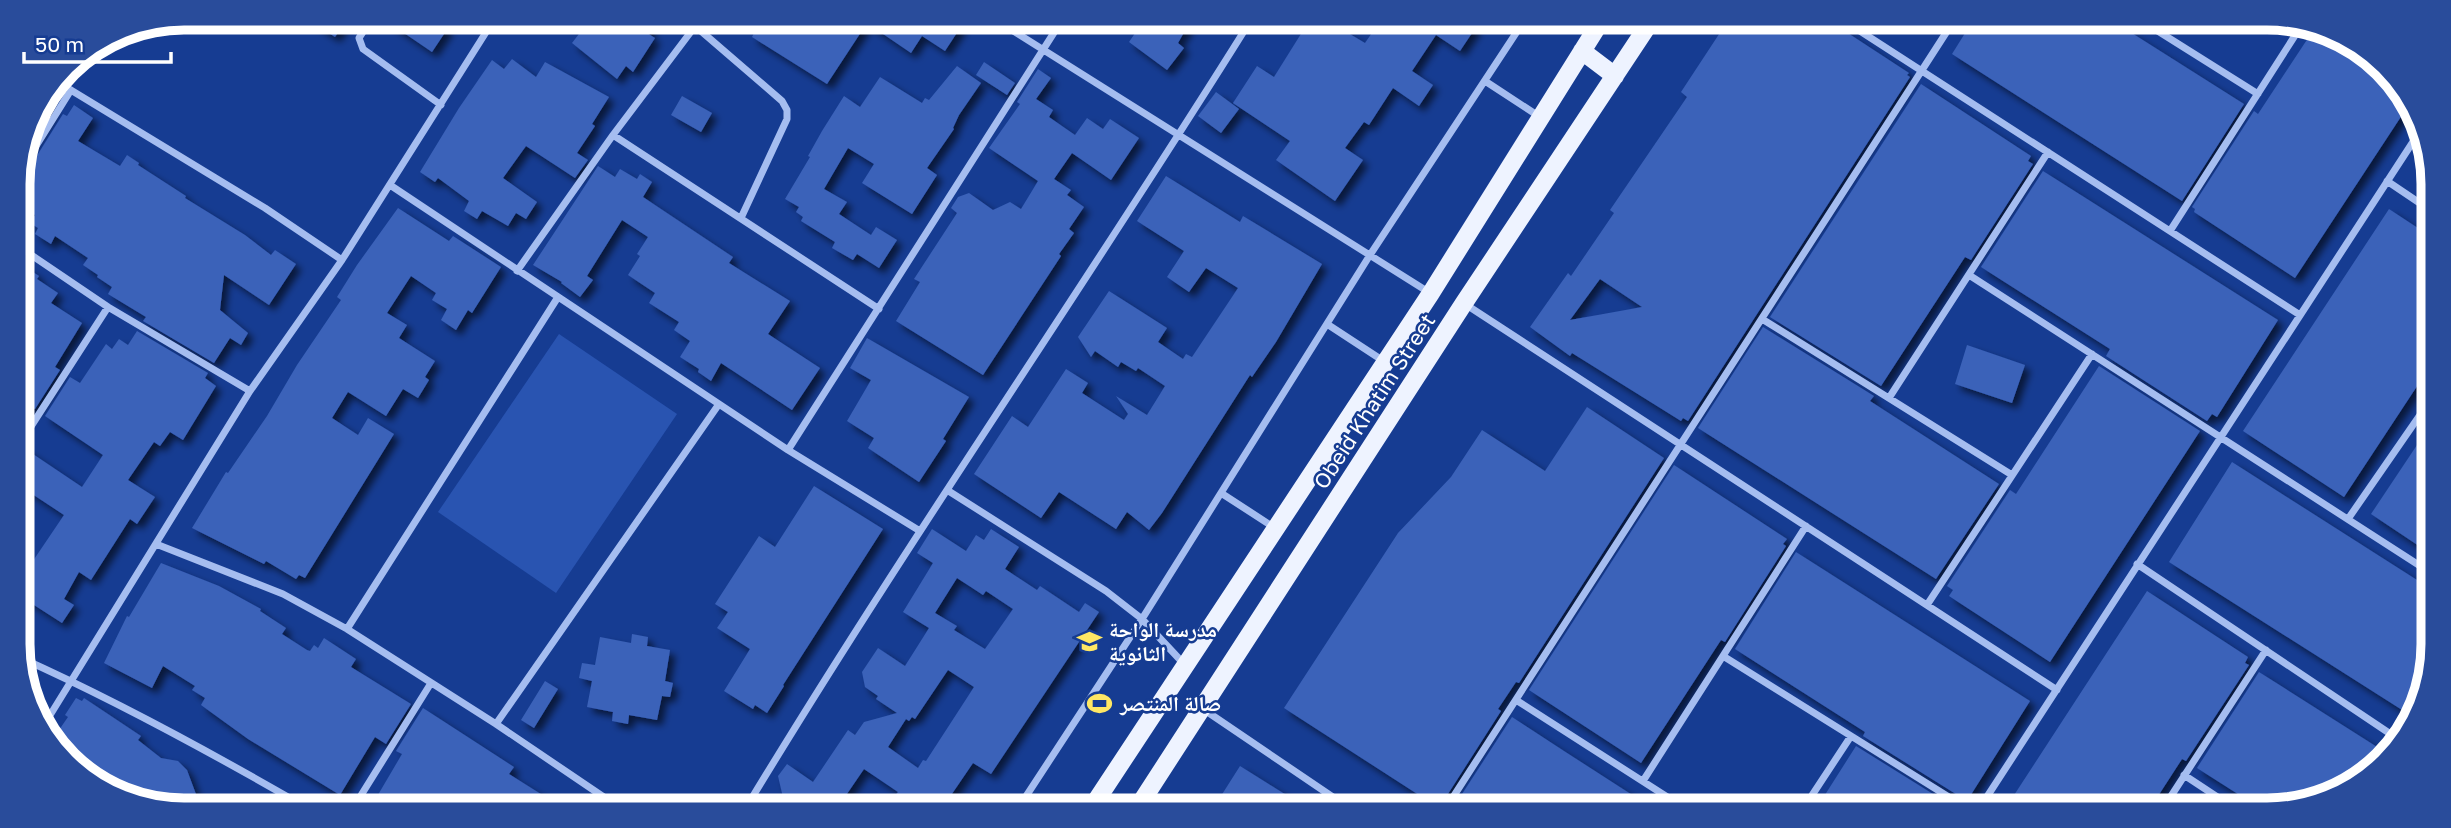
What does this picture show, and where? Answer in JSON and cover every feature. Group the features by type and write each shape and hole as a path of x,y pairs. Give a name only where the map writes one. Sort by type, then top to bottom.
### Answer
{"main road":[{"name":"Obeid Khatim Street","path":"1098,798 1431,293 1595,30"},
{"name":"Obeid Khatim Street","path":"1144,798 1464,303 1646,30"},
{"path":"1582,51 1615,76"}],"street":[{"path":"364,30 359,38 362,49 441,105"},
{"path":"49,718 250,391 342,260 488,30"},
{"path":"517,271 613,135 692,30"},
{"path":"702,30 782,101 787,110 787,119 741,218"},
{"path":"1011,30 1431,293"},
{"path":"788,450 1056,30"},
{"path":"752,798 920,531 1180,134 1245,30"},
{"path":"1025,798 1142,619 1370,255 1518,30"},
{"path":"1858,30 2301,315"},
{"path":"1452,798 1949,30"},
{"path":"2155,30 2258,94"},
{"path":"2170,231 2297,33"},
{"path":"1485,80 1540,118"},
{"path":"65,86 265,208 342,260"},
{"path":"34,150 71,90"},
{"path":"613,135 879,309"},
{"path":"1986,798 2414,139"},
{"path":"1889,398 2048,152"},
{"path":"2387,181 2421,205"},
{"path":"390,185 788,450 920,531"},
{"path":"30,254 107,307 250,391"},
{"path":"1969,275 2421,566"},
{"path":"347,629 558,297"},
{"path":"1464,303 2057,690"},
{"path":"30,428 107,307"},
{"path":"1762,319 2012,475"},
{"path":"1327,324 1385,363"},
{"path":"1927,604 2092,354"},
{"path":"496,724 719,404"},
{"path":"2348,519 2421,414"},
{"path":"947,489 1094,583 1142,619 1185,664"},
{"path":"1221,493 1276,528"},
{"path":"1643,781 1806,526"},
{"path":"156,544 283,594 347,629 496,724 605,798"},
{"path":"2137,564 2392,735"},
{"path":"2170,798 2266,650"},
{"path":"1723,656 1950,798"},
{"path":"31,663 72,681 215,755 290,798"},
{"path":"359,798 431,683"},
{"path":"1516,700 1669,798"},
{"path":"1202,709 1334,798"},
{"path":"1810,798 1851,736"},
{"path":"2184,775 2219,798"}],"shaded area":[{"path":"559,334 677,414 556,593 438,512"}],"building":[{"path":"324,30 340,30 335,37"},
{"path":"400,30 447,30 432,52"},
{"path":"582,30 649,30 647,33 655,38 633,72 626,66 617,79 572,43"},
{"path":"756,30 862,30 827,84 752,37"},
{"path":"877,30 959,30 945,51 922,36 911,53"},
{"path":"1137,30 1185,30 1178,43 1184,48 1167,70 1129,42"},
{"path":"1303,30 1343,30 1365,43 1374,30 1474,30 1460,51 1436,35 1412,71 1433,85 1419,106 1393,88 1369,125 1364,122 1345,148 1363,160 1335,201 1276,160 1290,141 1233,103 1257,66 1274,77"},
{"path":"1722,30 1843,30 1909,73 1907,75 1910,77 1688,421 1683,418 1681,421 1572,353 1570,356 1530,327 1568,273 1571,276 1614,213 1610,210 1687,97 1681,92","holes":["1600,279 1642,307 1570,320"]},
{"path":"1967,30 2127,30 2244,104 2182,201 1952,54"},
{"path":"2310,36 2344,50 2361,62 2389,90 2404,112 2295,278 2194,212 2192,207 2254,111 2258,114"},
{"path":"512,59 536,77 545,62 609,97 592,124 595,126 577,153 588,160 575,178 526,146 503,178 537,202 526,219 516,213 508,226 482,211 477,219 464,211 469,201 438,178 435,182 420,172 492,60 504,69"},
{"path":"984,62 1015,83 1007,95 976,75"},
{"path":"957,66 981,83 927,168 937,175 912,214 862,183 874,164 848,148 824,189 847,202 839,214 871,235 876,227 897,240 879,268 857,254 853,260 832,248 835,242 801,221 803,217 796,212 799,207 785,199 844,96 860,107 880,77 922,103 925,98 929,100"},
{"path":"1038,69 1051,78 1036,99 1053,110 1049,117 1075,135 1087,118 1103,129 1110,119 1139,138 1111,180 1072,153 1054,179 1071,190 1067,195 1084,207 1069,229 1074,233 1059,254 1061,256 983,375 896,321 920,282 914,279 957,213 951,208 958,197 969,193 993,210 1010,202 1021,209 1038,181 989,148 1020,104 1017,102"},
{"path":"1921,84 2031,156 2028,161 2033,164 1971,260 1965,257 1881,386 1770,317"},
{"path":"1216,92 1239,109 1221,133 1198,116"},
{"path":"682,96 712,113 701,132 671,115"},
{"path":"74,105 93,118 78,141 120,166 127,155 186,196 185,198 245,235 271,255 275,250 296,264 269,305 224,275 220,310 248,333 241,345 230,338 214,363 143,321 146,317 108,294 112,287 83,265 88,258 55,236 51,244 35,234 38,228 30,223 35,215 30,212 31,166 63,114 67,116"},
{"path":"51,107 53,108 40,128"},
{"path":"598,166 615,177 620,169 637,179 640,174 652,182 643,197 733,257 729,263 790,301 768,334 820,368 792,410 721,363 711,381 698,372 699,369 680,357 690,341 674,330 679,322 649,303 655,293 628,275 648,237 622,220 587,276 593,280 580,297 562,282 533,265"},
{"path":"2043,171 2278,320 2217,417 2212,414 2207,421 2106,356 2110,349 1981,267"},
{"path":"1166,176 1240,222 1243,216 1322,264 1276,342 1252,377 1250,375 1149,530 1127,512 1116,529 1059,492 1041,518 974,474 1012,416 1028,427 1066,369 1088,383 1082,393 1124,420 1128,414 1116,396 1147,415 1165,386 1138,368 1136,371 1121,362 1118,367 1095,351 1091,357 1078,337 1109,291 1167,328 1158,342 1183,359 1186,354 1192,357 1238,288 1206,268 1189,292 1167,277 1184,251 1137,221"},
{"path":"398,208 449,241 453,236 501,267 472,313 468,310 456,330 441,320 447,309 432,300 436,293 411,276 387,313 407,325 399,338 435,361 425,377 429,380 418,398 403,389 386,416 348,392 332,418 358,435 368,418 394,434 305,578 299,575 296,579 266,561 264,564 192,528 226,472 228,473 267,416 297,365 341,300 337,297 357,265"},
{"path":"2389,209 2421,230 2421,380 2344,497 2243,431"},
{"path":"30,270 39,276 37,279 58,293 51,303 82,323 55,367 60,370 35,409 30,406"},
{"path":"1763,327 1874,396 1870,401 1999,484 1936,579 1698,428"},
{"path":"137,331 208,373 205,378 216,386 183,440 170,432 160,446 154,442 128,480 155,497 137,524 130,519 91,580 79,572 64,599 74,605 62,623 30,602 30,565 64,515 30,493 30,452 82,487 103,455 45,416 70,377 80,383 106,344 112,349 119,339 128,345"},
{"path":"867,338 969,397 943,439 946,441 919,482 868,448 874,438 847,421 871,380 850,368"},
{"path":"1967,345 2025,365 2012,403 1955,384"},
{"path":"2099,366 2200,431 2050,662 1949,596 1953,590 1947,586 2010,490 2016,494"},
{"path":"1587,407 1664,458 1519,683 1516,682 1498,709 1501,711 1445,798 1424,798 1284,708 1398,533 1451,477 1482,430 1545,471"},
{"path":"2421,439 2421,547 2371,514"},
{"path":"2232,462 2421,583 2420,665 2405,712 2169,562"},
{"path":"1674,465 1787,539 1783,544 1786,546 1725,642 1721,640 1641,763 1529,690"},
{"path":"814,486 883,529 767,713 755,705 753,709 724,691 750,649 717,628 728,612 715,604 759,536 775,547"},
{"path":"932,529 966,551 976,535 984,540 991,529 1019,547 1005,569 1037,590 1040,586 1079,612 1085,603 1099,612 991,774 973,763 949,798 898,798 895,796 898,792 864,769 844,798 783,798 778,776 787,764 813,782 848,730 855,735 864,722 897,713 876,699 878,696 865,687 862,672 878,648 905,666 929,628 903,612 933,563 917,553","holes":["957,578 983,595 986,591 1013,609 985,649 954,630 957,626 935,613","948,670 974,687 926,761 923,760 918,768 888,747 906,719 915,719"]},
{"path":"1796,552 2030,701 1969,798 1962,798 1863,736 1865,732 1735,649"},
{"path":"161,563 219,586 261,609 260,611 286,628 282,634 307,650 310,651 314,645 318,648 324,638 356,659 351,667 411,704 386,744 375,737 340,795 248,739 201,705 205,698 192,690 195,686 163,666 152,688 104,663 127,616 129,617"},
{"path":"2147,591 2248,657 2245,663 2249,665 2186,761 2182,759 2157,798 2012,798"},
{"path":"632,634 648,637 647,646 670,650 665,681 673,683 670,697 662,696 657,720 629,715 628,724 612,721 613,712 587,707 592,681 579,678 582,663 595,665 600,637 631,643"},
{"path":"2259,672 2380,749 2344,778 2326,787 2278,798 2244,798 2197,768"},
{"path":"545,681 558,689 534,728 521,720"},
{"path":"76,698 82,701 84,698 141,736 138,740 161,758 178,761 187,770 197,798 163,797 144,793 98,772 82,760 58,732 68,717 65,715"},
{"path":"423,708 514,767 509,774 544,796 376,798 402,754 396,751"},
{"path":"1512,717 1637,798 1459,798"},
{"path":"1856,746 1939,798 1823,798"},
{"path":"1240,766 1291,798 1220,798"}],"place":[{"name":"مدرسة الواحة الثانوية","path":"1089,641"},
{"name":"صالة المنتصر","path":"1100,703"}]}
